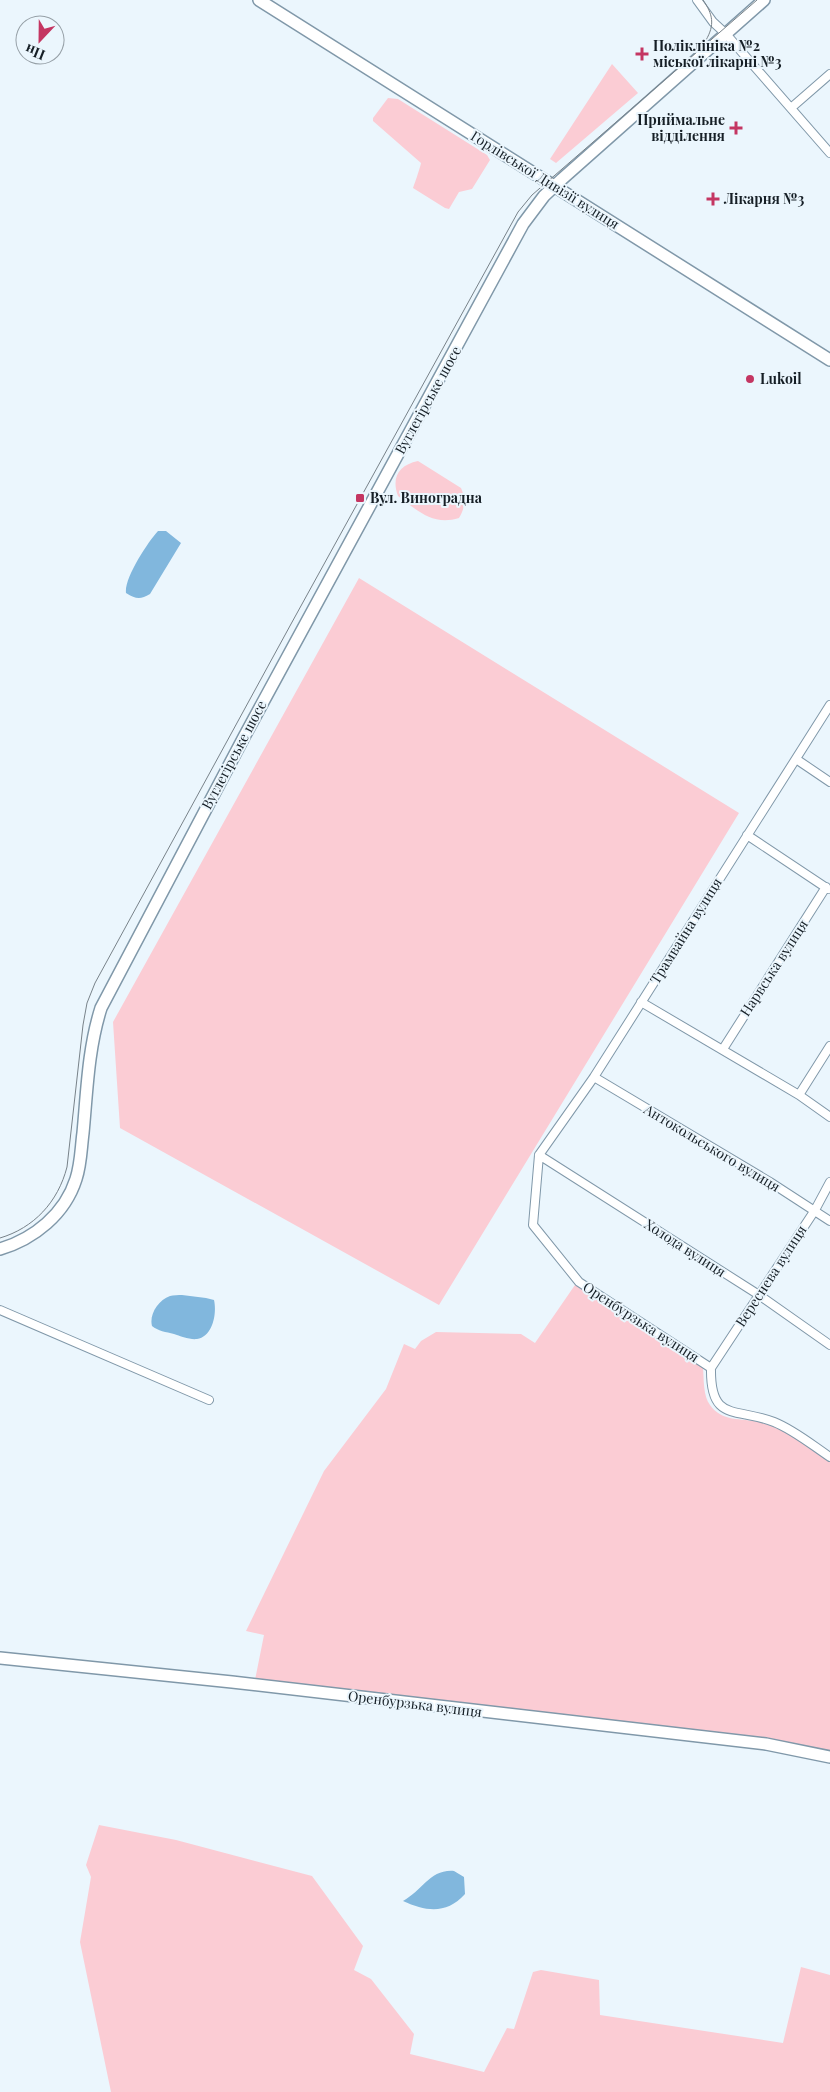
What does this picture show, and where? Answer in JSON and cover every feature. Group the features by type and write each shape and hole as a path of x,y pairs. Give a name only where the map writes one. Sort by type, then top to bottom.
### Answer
{"street":[{"name":"Горлівської Дивізії вулиця","path":"259,0 830,360"},
{"path":"697,0 712,22 726,34 830,153"},
{"name":"Вуглегірське шосе","path":"0,1249 16,1244 39,1230 58,1211 72,1189 79,1168 93,1036 101,1008 109,990 504,257 534,208 555,187 764,0"},
{"path":"791,108 830,74"},
{"name":"Трамвайна вулиця","path":"539,1155 594,1077 830,705"},
{"path":"796,759 830,782"},
{"path":"747,835 828,889"},
{"name":"Нарвська вулиця","path":"722,1049 828,889"},
{"path":"641,1002 799,1095 830,1117"},
{"path":"799,1095 830,1046"},
{"name":"Антокольського вулиця","path":"594,1077 830,1220"},
{"name":"Холода вулиця","path":"539,1155 759,1295 830,1345"},
{"name":"Оренбурзька вулиця","path":"539,1155 533,1225 579,1282 711,1368 712,1394 724,1409 763,1418 782,1426 830,1456"},
{"name":"Вереснева вулиця","path":"711,1368 815,1210 830,1182"},
{"path":"0,1310 209,1400"},
{"name":"Оренбурзька вулиця","path":"0,1658 222,1681 756,1743 830,1758"}],"shaded area":[{"path":"612,64 638,93 556,163 550,159"},
{"path":"388,98 398,99 487,155 490,160 472,189 459,192 449,209 413,188 421,163 373,121 373,118"},
{"path":"418,461 461,488 464,503 463,511 459,518 450,520 434,519 419,512 398,496 396,478 398,473 406,465"},
{"path":"359,578 739,813 439,1305 120,1128 113,1022"},
{"path":"575,1285 703,1368 706,1397 710,1405 720,1414 726,1417 759,1422 778,1428 830,1459 830,1754 765,1739 255,1680 264,1635 246,1631 324,1471 386,1389 404,1344 415,1349 421,1341 436,1332 521,1334 535,1343"},
{"path":"99,1825 176,1840 312,1876 363,1946 354,1970 371,1979 414,2034 410,2054 484,2072 507,2028 514,2029 533,1972 541,1970 599,1980 600,2015 783,2043 801,1967 830,1975 830,2092 111,2092 80,1942 91,1877 86,1865"}],"water":[{"path":"158,531 166,531 181,543 150,594 141,598 133,597 126,593 126,586 143,551"},
{"path":"182,1295 214,1300 213,1324 207,1334 202,1337 197,1339 188,1338 159,1330 152,1326 153,1313 158,1304 170,1296"},
{"path":"446,1871 454,1871 464,1877 465,1894 451,1905 444,1908 428,1909 403,1901 432,1877"}],"tram line":[{"path":"703,0 712,20 711,29 706,40"},
{"path":"0,1238 24,1228 34,1220 43,1212 58,1191 67,1167 83,1025 87,1003 95,983 518,212 532,195 757,0"}],"place":[{"name":"Поліклініка №2 міської лікарні №3","path":"642,54"},
{"name":"Приймальне відділення","path":"736,128"},
{"name":"Лікарня №3","path":"713,199"},
{"name":"Lukoil","path":"750,379"},
{"name":"Вул. Виноградна","path":"360,498"}]}
